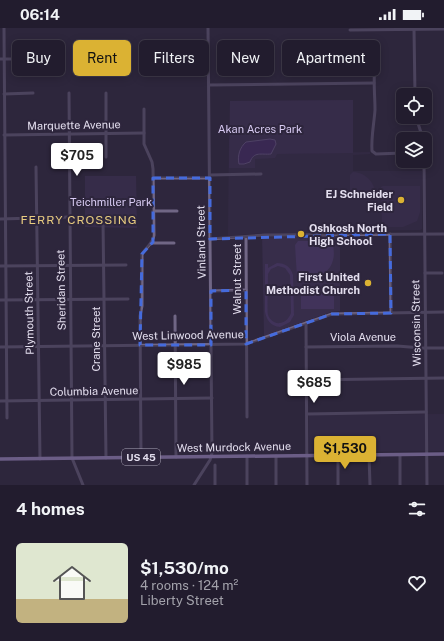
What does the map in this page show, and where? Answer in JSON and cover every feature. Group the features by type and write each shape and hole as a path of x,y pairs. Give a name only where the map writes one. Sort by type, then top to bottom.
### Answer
{"main road":[{"name":"West Murdock Avenue","path":"0,459 444,454"}],"street":[{"path":"4,28 7,418"},
{"name":"Vinland Street","path":"208,28 212,398 211,456"},
{"path":"414,29 415,88"},
{"path":"350,30 444,29"},
{"path":"0,59 12,59"},
{"path":"374,76 375,113 372,150 373,153 376,154 396,153"},
{"path":"209,85 374,83"},
{"path":"4,94 33,93"},
{"name":"Sheridan Street","path":"69,93 72,458 83,485"},
{"path":"106,93 106,157"},
{"path":"141,458 140,316 142,306 142,254 144,250 152,243 154,235 152,164 145,147 144,109"},
{"name":"Marquette Avenue","path":"4,135 144,133"},
{"name":"Plymouth Street","path":"36,168 40,459"},
{"name":"Wisconsin Street","path":"424,168 427,485"},
{"path":"153,178 261,174"},
{"path":"153,211 177,211"},
{"path":"0,219 70,218"},
{"name":"Crane Street","path":"103,221 106,458"},
{"path":"390,234 391,313"},
{"path":"210,239 265,235 444,234"},
{"name":"Walnut Street","path":"246,237 247,416"},
{"path":"152,243 174,243"},
{"path":"0,266 126,265"},
{"path":"425,273 442,273"},
{"path":"211,291 246,290"},
{"path":"0,300 128,299"},
{"name":"West Linwood Avenue","path":"0,347 246,344 332,314 444,312"},
{"path":"175,316 176,457"},
{"path":"306,323 307,485"},
{"name":"Viola Avenue","path":"306,347 397,346 425,349 444,348"},
{"path":"306,380 444,378"},
{"name":"Columbia Avenue","path":"0,400 212,398"},
{"path":"307,414 426,412"},
{"path":"338,455 338,485"},
{"path":"370,455 370,485"},
{"path":"400,455 400,485"},
{"path":"194,485 211,456"},
{"path":"247,456 247,485"},
{"path":"276,456 276,485"},
{"path":"215,464 215,485"}],"highlighted area":[{"path":"153,178 210,178 210,239 390,234 391,313 332,314 246,344 246,290 211,291 211,345 140,345 142,254 153,242"}],"shaded area":[{"name":"Oshkosh North High School","path":"229,139 277,154 370,152 370,154 353,155 353,171 422,171 422,229 340,231 340,311 331,312 264,336 262,233 228,236"},
{"path":"270,139 275,140 276,144 271,154 256,155 250,162 239,164 238,158 242,146 246,142"},
{"path":"444,414 444,451 309,452 309,415"}],"green space":[{"name":"Akan Acres Park","path":"353,100 353,153 277,154 275,158 255,159 255,168 229,168 230,101"},
{"path":"353,172 362,174 372,183 376,197 353,197 350,194 350,175"},
{"name":"Teichmiller Park","path":"85,176 136,176 137,228 85,227"},
{"name":"EJ Schneider Field","path":"420,186 420,212 417,221 403,227 382,227 381,187"},
{"path":"298,241 333,241 334,258 328,270 313,277 297,278 295,245"},
{"path":"277,263 283,264 289,268 293,275 294,315 290,322 280,327 274,326 270,322 265,312 265,264 268,264 268,268","holes":["278,266 285,268 290,275 291,313 286,321 276,323 268,315 268,274 271,269"]},
{"path":"301,288 334,288 334,309 301,309"}],"place":[{"name":"EJ Schneider Field","path":"401,200"},
{"name":"Oshkosh North High School","path":"301,234"},
{"name":"First United Methodist Church","path":"368,283"}],"district":[{"name":"FERRY CROSSING","path":"79,220"}]}
